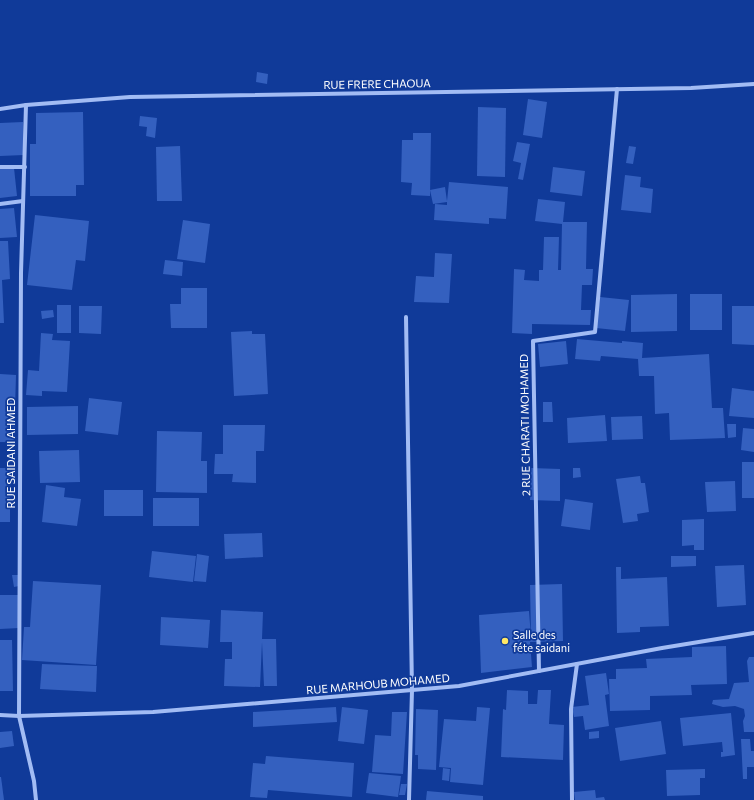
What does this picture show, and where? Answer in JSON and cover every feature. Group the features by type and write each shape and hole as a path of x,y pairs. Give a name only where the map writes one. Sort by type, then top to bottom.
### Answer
{"street":[{"name":"RUE FRERE CHAOUA","path":"0,109 26,105 130,97 691,88 754,84"},
{"name":"2 RUE CHARATI MOHAMED","path":"539,671 533,341 595,332 617,89"},
{"name":"RUE SAIDANI AHMED","path":"26,105 21,273 19,716 34,781 36,800"},
{"path":"0,167 25,167"},
{"path":"0,204 23,201"},
{"path":"406,317 412,690 409,800"},
{"name":"RUE MARHOUB MOHAMED","path":"0,715 19,716 153,712 459,686 662,648 754,633"},
{"path":"572,800 571,709 577,664"}],"building":[{"path":"257,72 268,74 267,84 256,82"},
{"path":"528,99 547,102 542,138 523,135"},
{"path":"478,107 506,108 505,177 477,176"},
{"path":"83,112 84,185 76,185 76,196 30,196 30,144 36,144 36,113"},
{"path":"140,116 157,118 155,138 146,136 147,127 139,126"},
{"path":"23,122 24,155 0,156 0,123"},
{"path":"413,133 431,133 430,196 411,195 412,183 401,182 402,140 413,140"},
{"path":"517,142 530,144 523,180 518,179 521,163 513,161"},
{"path":"180,146 182,201 157,201 156,147"},
{"path":"629,146 636,147 633,164 626,163"},
{"path":"553,167 585,171 582,196 550,192"},
{"path":"14,168 17,196 0,198 0,169"},
{"path":"625,175 641,177 640,187 653,189 651,213 621,210"},
{"path":"449,182 508,187 506,219 489,218 489,224 434,220 435,204 447,205 447,202 433,204 430,190 445,187 447,201"},
{"path":"538,199 565,202 563,222 587,222 586,269 593,269 592,285 582,285 581,310 591,310 590,325 532,324 532,334 512,333 514,269 525,270 524,280 539,281 539,270 543,270 544,237 559,237 558,270 561,270 562,224 535,221"},
{"path":"14,208 17,237 0,238 0,209"},
{"path":"35,215 89,221 85,261 76,260 72,290 27,285"},
{"path":"183,220 210,224 205,263 177,259"},
{"path":"0,241 8,241 10,279 2,280 4,323 0,323"},
{"path":"435,253 452,254 449,303 414,302 416,276 434,277"},
{"path":"165,260 183,262 182,276 163,274"},
{"path":"181,288 207,288 207,328 171,328 170,304 181,304"},
{"path":"677,294 677,331 631,332 631,295"},
{"path":"690,294 722,294 722,330 690,330"},
{"path":"600,297 629,300 625,331 596,328"},
{"path":"57,305 71,305 71,333 57,333"},
{"path":"79,306 102,306 101,334 79,333"},
{"path":"732,306 754,306 754,345 732,344"},
{"path":"53,310 54,317 42,319 41,311"},
{"path":"252,331 252,334 265,334 268,394 234,396 231,332"},
{"path":"41,333 53,334 52,340 70,341 67,392 42,391 42,396 26,395 28,370 39,371"},
{"path":"577,339 622,343 622,341 643,343 642,358 709,354 712,408 723,408 725,438 670,440 669,413 655,414 654,376 639,376 638,359 601,356 600,361 575,359"},
{"path":"566,341 568,364 540,367 538,344"},
{"path":"0,374 16,375 14,442 0,442"},
{"path":"732,388 754,391 754,418 729,416"},
{"path":"89,398 122,402 118,435 85,431"},
{"path":"543,402 552,402 553,422 543,422"},
{"path":"78,406 78,434 27,435 27,407"},
{"path":"605,415 607,441 568,443 567,418"},
{"path":"642,416 643,439 612,440 611,417"},
{"path":"727,424 736,424 736,437 728,438"},
{"path":"223,425 265,425 264,451 256,451 256,483 232,482 233,474 214,474 215,454 223,454"},
{"path":"743,428 754,429 754,452 741,450"},
{"path":"157,431 202,432 201,461 207,461 207,493 156,492"},
{"path":"79,450 80,482 40,483 39,451"},
{"path":"742,462 754,462 754,498 742,498"},
{"path":"0,468 10,468 10,522 0,522"},
{"path":"531,468 560,469 560,501 530,500"},
{"path":"573,468 580,468 581,477 573,478"},
{"path":"640,476 641,483 645,483 649,512 637,514 638,521 623,523 616,479"},
{"path":"735,481 736,511 707,512 705,482"},
{"path":"46,485 65,488 64,497 81,499 77,526 42,522"},
{"path":"104,490 143,490 143,516 104,516"},
{"path":"153,498 199,498 199,526 153,526"},
{"path":"565,499 593,503 590,530 561,526"},
{"path":"704,519 704,550 694,550 694,545 682,546 682,520"},
{"path":"262,533 263,557 225,559 224,534"},
{"path":"152,551 196,556 193,582 149,577"},
{"path":"197,554 209,556 206,582 194,581"},
{"path":"671,556 696,556 696,566 671,567"},
{"path":"744,565 746,605 717,607 715,566"},
{"path":"616,567 621,567 621,579 667,577 669,626 640,627 640,632 617,633"},
{"path":"12,575 18,575 19,586 14,587"},
{"path":"33,581 101,585 96,665 22,660 24,627 30,627"},
{"name":"Salle des féte saidani","path":"562,584 563,641 530,642 532,667 481,673 479,615 529,611 531,637 530,585"},
{"path":"0,595 18,595 19,628 0,629"},
{"path":"221,610 263,612 262,639 276,639 277,686 264,686 262,642 260,687 224,686 225,659 232,659 232,642 220,642"},
{"path":"161,617 210,620 208,648 160,645"},
{"path":"0,640 12,640 13,691 0,691"},
{"path":"726,646 727,684 691,685 692,695 650,696 650,710 610,711 609,679 616,679 616,669 647,668 646,659 692,657 692,647"},
{"path":"749,657 754,657 754,732 744,732 744,709 735,706 723,707 712,704 713,700 729,699 734,683 749,682 747,661"},
{"path":"42,664 97,666 96,692 40,689"},
{"path":"606,673 609,694 605,695 609,726 585,730 583,716 574,717 572,707 589,705 585,676"},
{"path":"507,690 528,691 528,704 537,704 538,690 551,690 549,724 564,725 563,760 501,757 503,709 506,710"},
{"path":"336,707 337,722 253,727 253,712"},
{"path":"342,707 368,710 364,744 338,741"},
{"path":"477,707 490,708 483,785 450,782 451,768 439,767 444,719 476,721"},
{"path":"416,709 438,710 436,770 418,769 418,755 415,755"},
{"path":"392,712 407,712 403,774 372,772 375,735 391,736"},
{"path":"731,713 735,755 721,757 721,752 723,752 722,742 683,746 680,718"},
{"path":"661,721 666,754 620,761 615,728"},
{"path":"12,731 14,746 0,748 0,732"},
{"path":"599,731 599,738 589,739 589,732"},
{"path":"741,739 750,739 751,751 754,751 754,767 747,767 747,779 743,779"},
{"path":"266,756 354,763 352,797 268,790 267,798 250,797 253,763 265,764"},
{"path":"443,768 450,769 449,781 442,780"},
{"path":"705,769 705,778 700,778 700,795 667,796 666,770"},
{"path":"369,773 401,776 398,797 366,793"},
{"path":"1,777 4,800 0,800"},
{"path":"401,784 407,784 405,795 399,795"},
{"path":"595,790 596,798 604,797 605,800 575,800 574,792"},
{"path":"427,791 483,796 483,800 426,800"}],"place":[{"name":"Salle des féte saidani","path":"505,641"}]}
